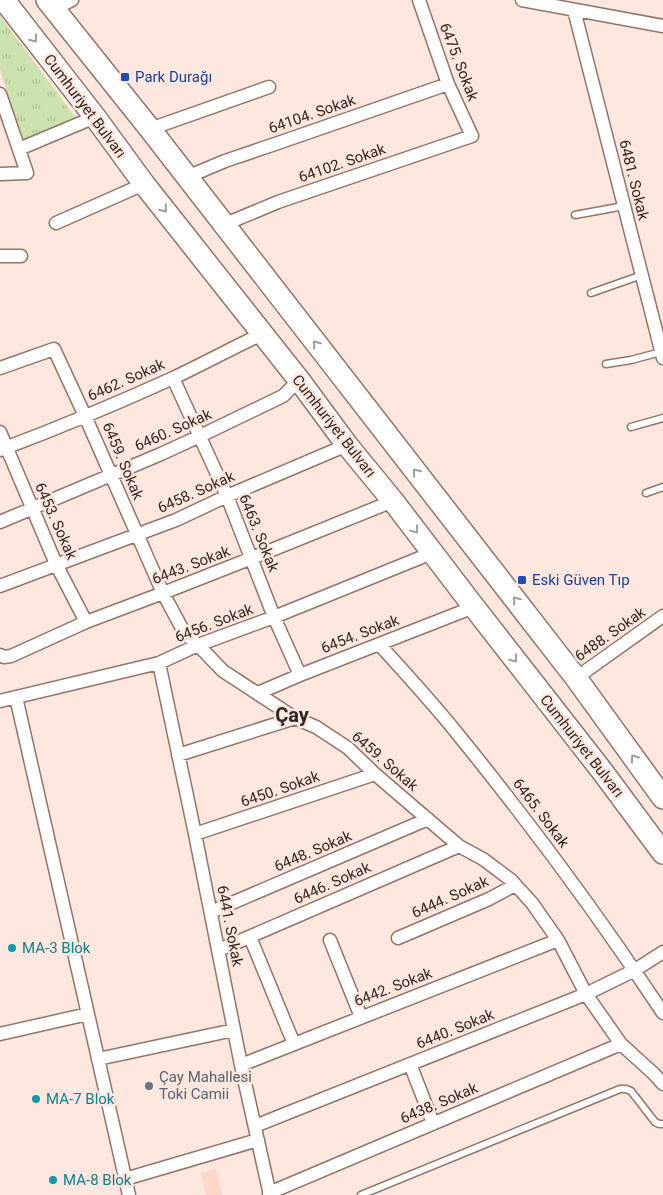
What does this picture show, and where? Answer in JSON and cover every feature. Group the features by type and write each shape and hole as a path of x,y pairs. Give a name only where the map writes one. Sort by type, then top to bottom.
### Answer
{"highway":[{"name":"Cumhuriyet Bulvarı","path":"4,0 144,184 299,380 347,445 393,501 602,771 663,853"},
{"path":"58,3 150,129 576,678 663,798"}],"street":[{"name":"6475. Sokak","path":"419,0 448,84 472,136"},
{"path":"522,0 663,26"},
{"name":"6481. Sokak","path":"574,10 662,355"},
{"name":"64104. Sokak","path":"187,177 224,160 278,144 448,84"},
{"path":"150,129 268,87"},
{"path":"0,94 27,173 0,174"},
{"path":"19,149 94,117"},
{"name":"64102. Sokak","path":"224,225 278,202 472,136"},
{"path":"56,222 144,184"},
{"path":"0,256 21,256"},
{"name":"6462. Sokak","path":"3,449 47,433 173,378 262,334"},
{"name":"6459. Sokak","path":"0,368 54,349 163,593 185,634 224,671 295,718 316,727 348,748 375,774 459,846 483,859 511,880 532,903 558,940 586,994 621,1044 663,1084"},
{"name":"6463. Sokak","path":"173,378 227,496 274,617 300,675"},
{"name":"6460. Sokak","path":"0,522 200,436 283,396 299,380"},
{"name":"6453. Sokak","path":"0,432 3,449 32,508 56,564 86,622"},
{"name":"6458. Sokak","path":"0,586 176,520 347,445"},
{"name":"6443. Sokak","path":"0,655 4,657 11,656 86,622 393,501"},
{"name":"6456. Sokak","path":"0,701 158,662 432,553"},
{"name":"6454. Sokak","path":"258,693 474,607"},
{"name":"6488. Sokak","path":"576,678 663,616"},
{"name":"6465. Sokak","path":"379,644 455,731 520,811 582,895 663,1013"},
{"name":"6441. Sokak","path":"158,662 196,834 241,1065 270,1194"},
{"path":"16,697 128,1195"},
{"path":"178,755 295,718"},
{"name":"6450. Sokak","path":"196,834 375,774"},
{"name":"6448. Sokak","path":"211,912 428,819"},
{"name":"6446. Sokak","path":"219,950 459,846"},
{"name":"6444. Sokak","path":"398,938 489,899 515,885"},
{"path":"250,937 294,1044"},
{"path":"330,940 361,1017"},
{"name":"6442. Sokak","path":"241,1065 558,940"},
{"name":"6440. Sokak","path":"255,1126 586,994 635,970 663,952"},
{"path":"0,1034 88,1014"},
{"path":"98,1059 234,1030"},
{"name":"6438. Sokak","path":"270,1194 621,1044"},
{"path":"410,1064 433,1123"},
{"path":"125,1178 258,1140"}],"lane":[{"path":"575,215 624,206"},
{"path":"591,293 642,275"},
{"path":"606,364 662,355"},
{"path":"631,427 663,418"},
{"path":"646,493 663,487"},
{"path":"361,1195 620,1089 631,1091 655,1122 663,1124"}],"shaded area":[{"path":"216,1169 222,1195 206,1195 201,1173"}],"green space":[{"path":"0,16 78,121 23,144 0,69"}],"place":[{"name":"Park Durağı","path":"125,77"},
{"name":"Eski Güven Tıp","path":"522,580"},
{"name":"MA-3 Blok","path":"12,948"},
{"name":"Çay Mahallesi Toki Camii","path":"149,1086"},
{"name":"MA-7 Blok","path":"36,1099"},
{"name":"MA-8 Blok","path":"53,1180"}],"district":[{"name":"Çay","path":"292,715"}]}
